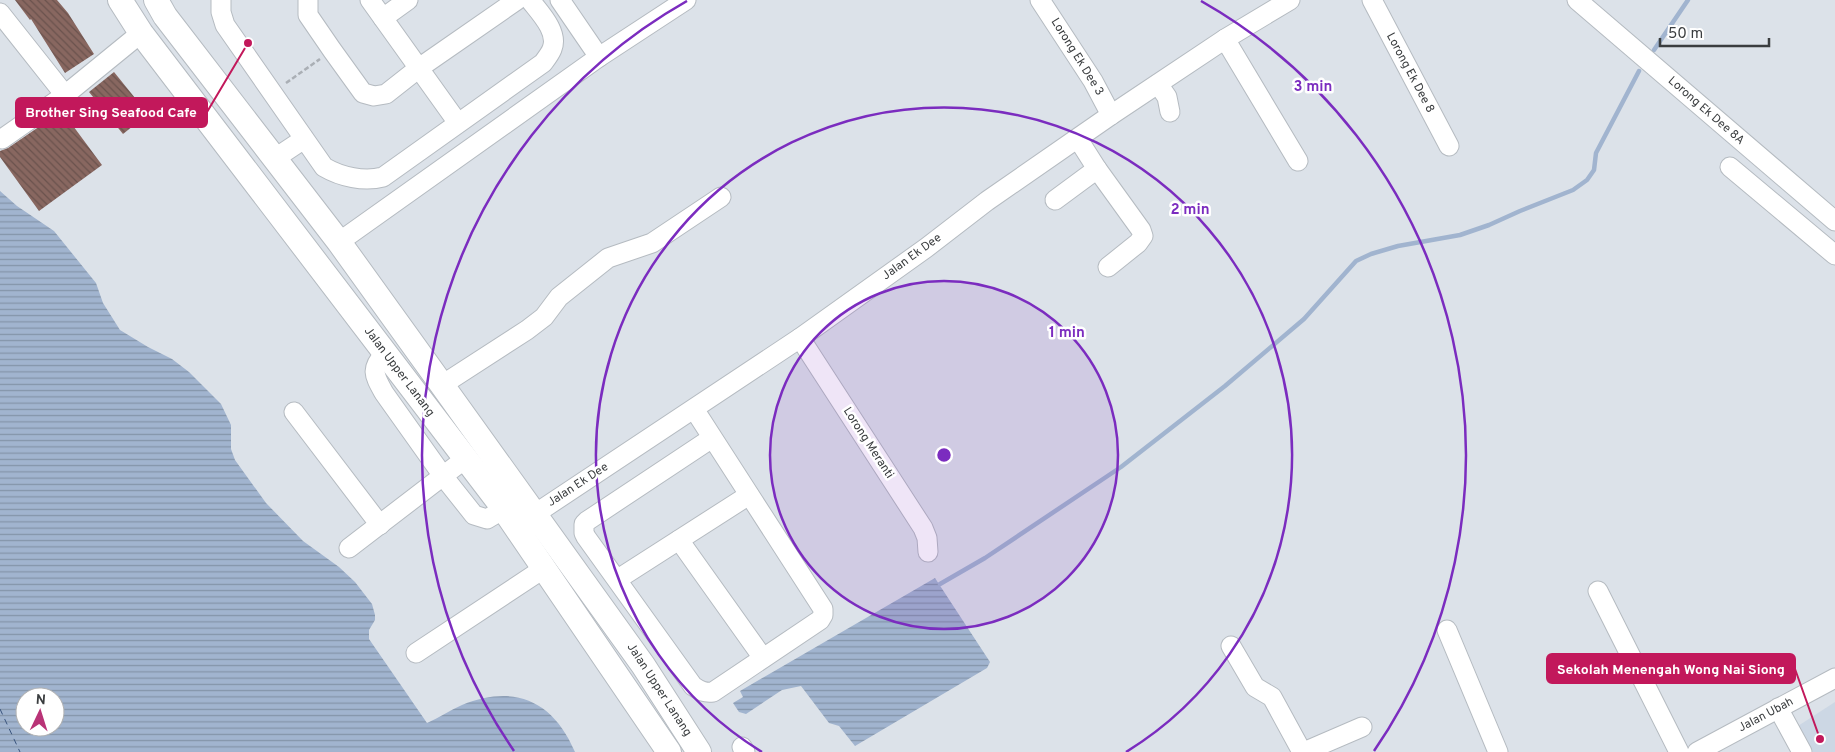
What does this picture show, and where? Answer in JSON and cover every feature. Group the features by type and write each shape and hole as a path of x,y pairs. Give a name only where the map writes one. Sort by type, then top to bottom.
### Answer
{"main road":[{"name":"Jalan Upper Lanang","path":"120,0 141,33 465,459 669,752"},
{"name":"Jalan Upper Lanang","path":"156,0 164,16 339,242 643,665 699,752"}],"street":[{"path":"221,0 221,12 225,25 324,167 336,174 372,180 383,177 543,63 552,50 554,39 549,26 530,0"},
{"path":"308,0 308,15 332,50 363,93 374,96 386,94 419,68 517,0"},
{"path":"370,0 458,123"},
{"path":"383,18 408,0"},
{"path":"560,0 599,57"},
{"path":"339,242 599,57 686,0"},
{"name":"Lorong Ek Dee 3","path":"1040,0 1094,81 1111,115"},
{"name":"Lorong Ek Dee 8","path":"1372,0 1449,146"},
{"name":"Lorong Ek Dee 8A","path":"1577,0 1835,221"},
{"name":"Jalan Ek Dee","path":"535,514 800,338 926,248 987,201 1111,115 1225,39 1287,1"},
{"path":"0,13 65,95"},
{"path":"2,139 65,95 141,33"},
{"path":"1225,39 1298,161"},
{"path":"1158,84 1167,97 1170,112"},
{"path":"274,159 304,138"},
{"path":"1078,139 1097,169 1142,230 1143,236 1138,243 1108,267"},
{"path":"1746,180 1762,159"},
{"path":"1730,167 1833,250"},
{"path":"1054,200 1097,169"},
{"path":"442,385 544,317 560,297 608,258 652,243 721,197"},
{"name":"Lorong Meranti","path":"800,338 923,528 927,538 928,552"},
{"path":"385,353 376,363 375,373 378,382 443,476 474,514 487,519 502,510"},
{"path":"694,409 824,612 820,620 713,692 708,693 702,692 693,686 584,533 584,524 712,438"},
{"path":"294,412 380,525"},
{"path":"349,548 465,459"},
{"path":"618,579 749,495"},
{"path":"679,540 763,658"},
{"path":"416,653 543,569"},
{"path":"1598,591 1679,752"},
{"path":"1447,630 1498,752"},
{"path":"1231,646 1255,687 1272,697 1303,752 1362,727"},
{"path":"643,665 666,649"},
{"name":"Jalan Ubah","path":"1697,752 1835,678"},
{"path":"1778,708 1802,752"}],"path":[{"path":"272,92 332,50"}],"shaded area":[{"path":"1835,702 1835,752 1813,752 1798,726"}],"water":[{"path":"0,191 17,206 54,231 96,283 103,303 120,330 172,359 189,372 221,404 231,425 231,449 235,460 266,503 303,541 339,567 355,582 372,604 375,620 369,630 369,639 427,723 462,705 481,699 498,696 515,697 530,701 555,720 566,734 575,752 0,752"},
{"path":"935,578 990,662 987,668 855,746 839,726 829,723 801,686 782,690 746,714 739,712 733,703 743,697 740,691"}],"building":[{"path":"15,0 57,0 68,13 94,54 65,73 31,19"},
{"path":"114,72 148,114 123,134 89,92"},
{"path":"62,111 102,165 39,211 0,157 0,151 8,148"}],"waterway":[{"path":"1654,50 1688,0"},
{"path":"940,584 985,558 1121,467 1225,386 1304,319 1356,261 1371,254 1398,246 1460,235 1489,225 1573,190 1587,180 1594,170 1596,153 1639,71"}],"ferry route":[{"path":"0,709 20,752"}],"place":[{"name":"Brother Sing Seafood Cafe","path":"248,43"},
{"name":"Sekolah Menengah Wong Nai Siong","path":"1820,739"}]}
